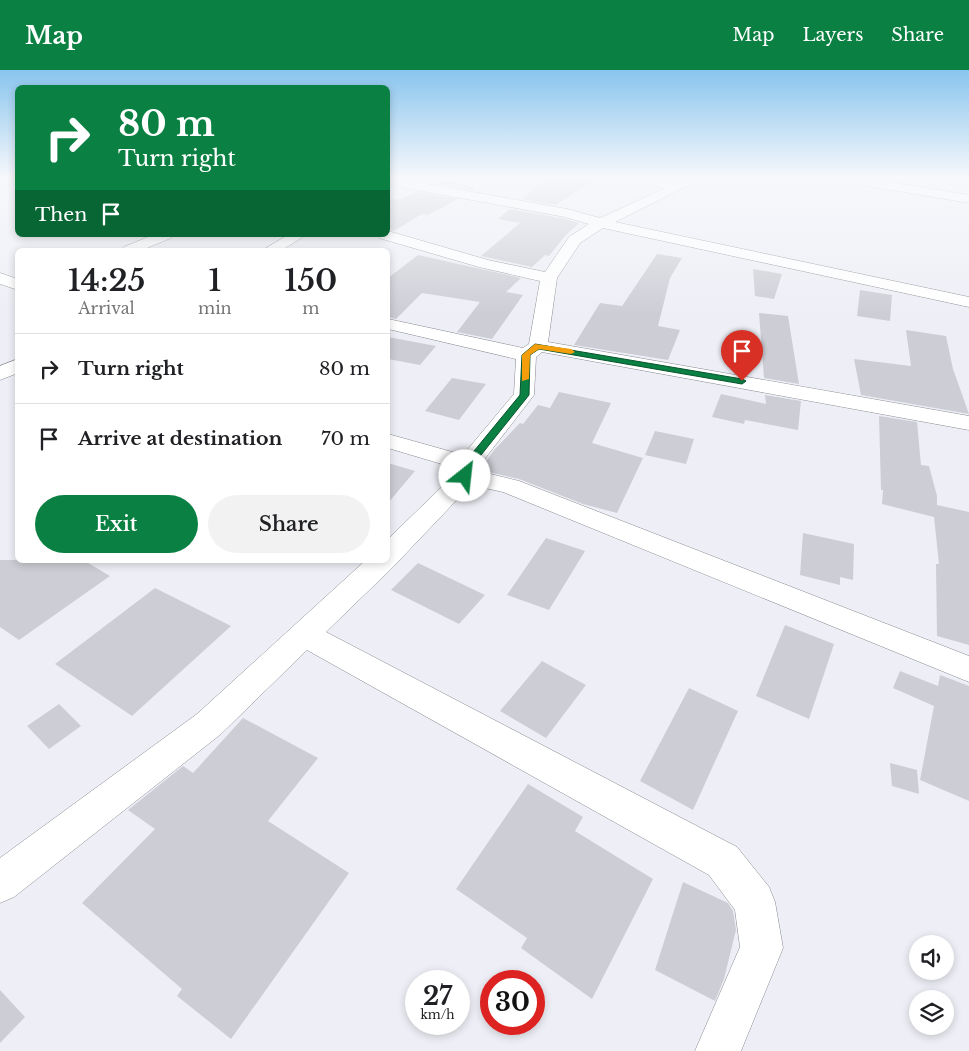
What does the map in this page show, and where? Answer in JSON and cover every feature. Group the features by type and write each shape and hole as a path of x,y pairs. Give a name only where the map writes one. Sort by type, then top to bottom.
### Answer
{"street":[{"path":"390,553 438,507 524,395 532,350 549,278 574,240 600,224"},
{"path":"605,224 969,302"},
{"path":"134,248 161,237"},
{"path":"274,248 289,237"},
{"path":"390,237 485,264 549,278"},
{"path":"0,278 15,284"},
{"path":"0,299 15,293"},
{"path":"390,324 969,423"},
{"path":"0,374 15,366"},
{"path":"390,442 510,486 969,669"},
{"path":"0,882 209,724 380,563"},
{"path":"304,634 723,861 754,902 762,948 718,1051"}],"building":[{"path":"390,224 406,224 394,231 390,230"},
{"path":"519,224 578,224 565,236 549,256 545,255 532,267 481,256"},
{"path":"657,254 682,258 670,278 658,326 680,330 668,360 574,345 600,303 622,306"},
{"path":"418,255 521,278 506,292 523,295 492,339 457,332 480,302 422,293 396,319 390,318 390,276"},
{"path":"753,269 782,274 774,299 755,296"},
{"path":"860,290 892,295 890,321 857,316"},
{"path":"759,313 788,316 799,384 764,378"},
{"path":"906,330 946,336 953,369 969,414 861,395 854,359 911,366"},
{"path":"390,337 436,346 420,365 390,359"},
{"path":"452,378 486,384 459,420 425,411"},
{"path":"559,392 611,403 592,443 643,458 617,513 583,504 519,479 480,470 494,450 520,423 523,424 538,405 550,408"},
{"path":"721,394 766,404 765,395 801,401 798,430 745,420 744,424 712,417"},
{"path":"879,416 917,422 921,465 929,466 937,496 937,505 969,512 969,645 937,636 936,564 939,564 934,517 882,504"},
{"path":"655,431 694,439 686,464 645,455"},
{"path":"390,464 415,471 390,501"},
{"path":"803,533 854,544 853,580 840,577 840,585 800,575"},
{"path":"546,538 585,551 549,610 507,595"},
{"path":"0,560 15,560 15,563 88,563 110,576 19,640 0,627"},
{"path":"418,563 485,595 459,624 391,590"},
{"path":"155,588 231,626 132,716 55,664"},
{"path":"785,625 834,644 809,719 756,696"},
{"path":"542,661 586,685 546,738 500,711"},
{"path":"900,671 938,686 940,675 969,686 969,801 920,780 934,706 893,688"},
{"path":"689,688 738,711 693,810 640,781"},
{"path":"59,704 81,726 49,749 27,726"},
{"path":"243,718 318,758 268,821 349,873 231,1039 177,996 182,989 82,903 155,829 128,810 183,766 193,773"},
{"path":"890,763 917,770 919,794 892,786"},
{"path":"528,784 583,817 575,831 653,879 592,999 521,948 527,938 456,889"},
{"path":"683,882 728,903 733,911 736,930 724,979 715,1001 655,970"},
{"path":"0,990 25,1017 0,1043"}],"slow traffic":[{"path":"525,379 526,355 538,346 571,352"}],"route":[{"path":"465,476 468,464 524,395 526,355 538,346 742,381"}]}
